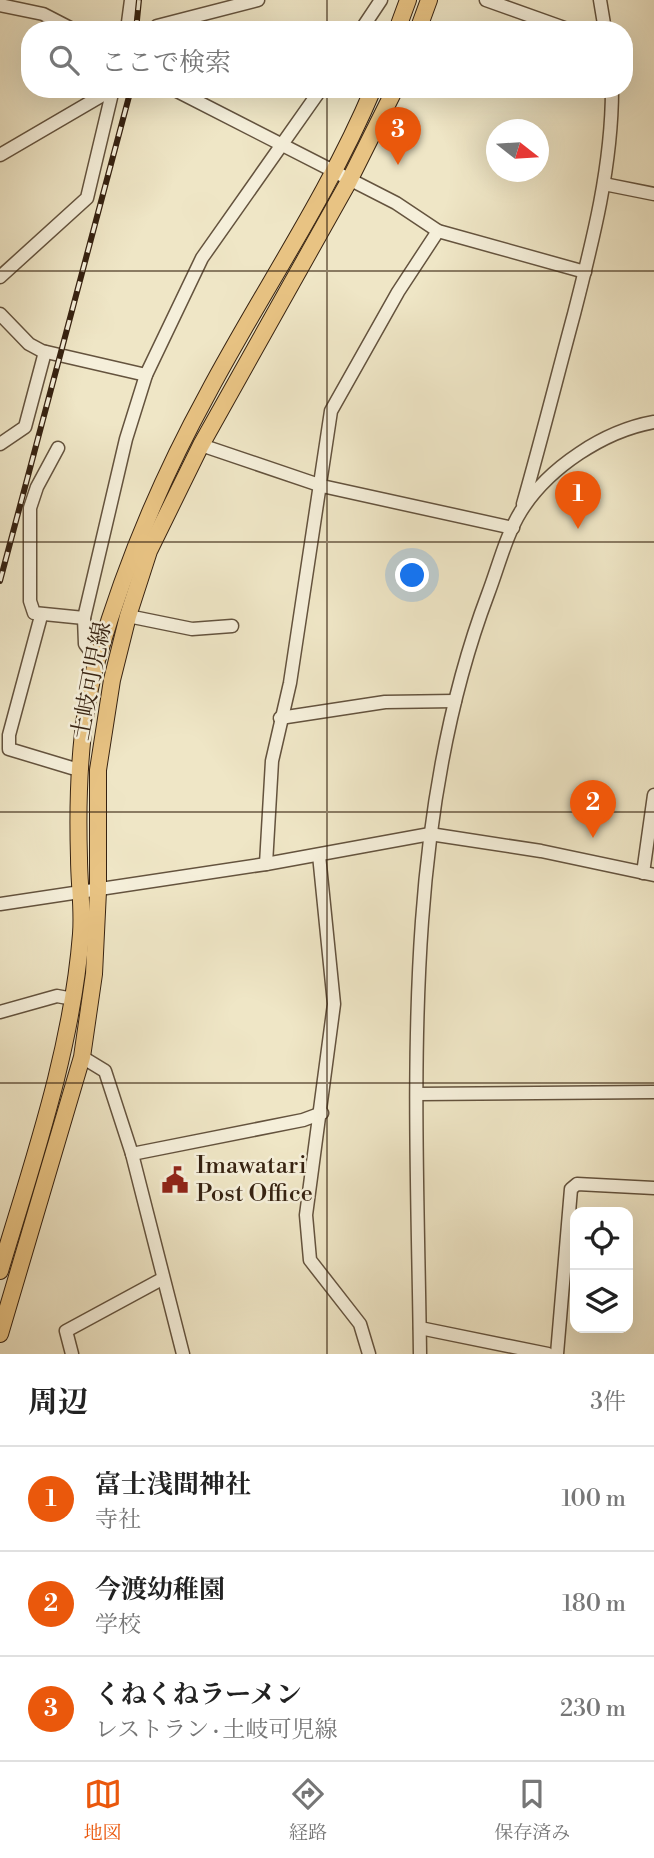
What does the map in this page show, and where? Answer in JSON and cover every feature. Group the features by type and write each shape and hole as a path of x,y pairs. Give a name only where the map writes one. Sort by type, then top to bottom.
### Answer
{"main road":[{"path":"400,21 408,0"},
{"path":"421,21 429,0"},
{"name":"土岐可児線","path":"0,1271 44,1126 73,999 81,930 90,892 79,860 82,766 97,660 130,559 156,493 207,394 332,172 369,98"},
{"name":"土岐可児線","path":"0,1334 82,1057 94,974 90,892 98,769 112,680 128,616 149,551 201,445 349,181 390,98"}],"street":[{"path":"128,21 131,0"},
{"path":"176,21 258,0"},
{"path":"367,21 381,0"},
{"path":"486,0 545,21"},
{"path":"600,0 604,21"},
{"path":"0,5 43,14 57,21"},
{"path":"0,155 98,98"},
{"path":"0,277 86,198 111,98"},
{"path":"190,98 396,203 438,231 585,272"},
{"path":"97,660 85,644 84,618 126,439 146,375 202,258 315,98"},
{"path":"420,1354 417,970 430,834 455,701 475,628 521,511 585,272 604,184 612,124 612,98"},
{"path":"604,184 654,194"},
{"path":"267,864 271,772 280,718 290,683 299,611 322,486 331,411 391,303 438,231"},
{"path":"0,314 29,344 45,352 146,375"},
{"path":"0,444 25,427 45,352"},
{"path":"521,511 545,481 581,453 625,427 654,422"},
{"path":"201,445 322,486 513,528"},
{"path":"58,448 37,487 30,508 30,601 34,613 41,616 84,618"},
{"path":"41,616 9,735 9,749 72,768 82,766"},
{"path":"128,616 192,629 232,626"},
{"path":"280,718 385,702 455,701"},
{"path":"0,904 267,864 430,834 541,851 648,874 654,795"},
{"path":"318,855 334,1004 322,1113 306,1215 310,1260 359,1324 369,1354"},
{"path":"0,1012 57,996 73,999"},
{"path":"82,1057 105,1071 132,1154 183,1354"},
{"path":"418,1094 654,1092"},
{"path":"132,1154 303,1120 322,1113"},
{"path":"557,1354 571,1189 577,1184 654,1188"},
{"path":"72,1354 66,1331 162,1279"},
{"path":"419,1328 548,1354"}],"railway":[{"path":"137,21 139,0"},
{"path":"0,581 129,98"}],"place":[{"name":"くねくねラーメン","path":"398,165"},
{"name":"富士浅間神社","path":"578,529"},
{"name":"今渡幼稚園","path":"593,838"},
{"name":"Imawatari Post Office","path":"175,1180"}]}
